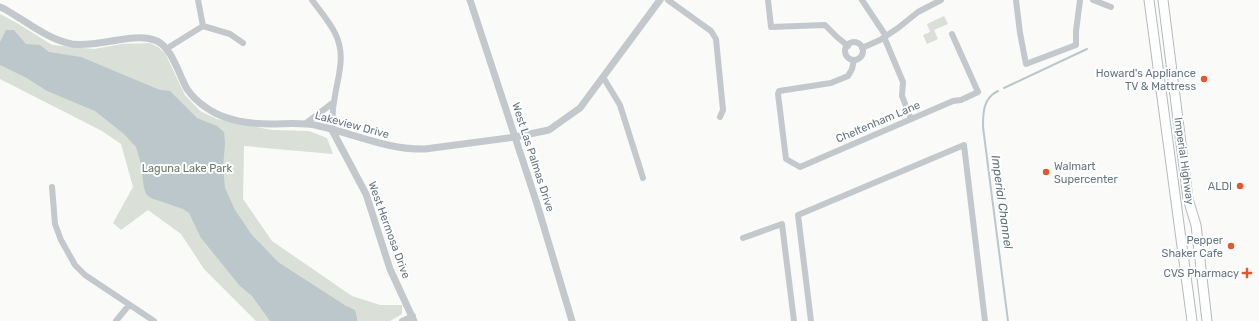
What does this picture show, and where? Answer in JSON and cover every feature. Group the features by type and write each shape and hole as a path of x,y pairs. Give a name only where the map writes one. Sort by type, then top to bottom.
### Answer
{"main road":[{"name":"Imperial Highway","path":"1149,0 1192,321"},
{"name":"Imperial Highway","path":"1163,0 1188,199 1196,225 1207,321"}],"street":[{"path":"198,0 203,26"},
{"path":"312,0 333,30 340,47 340,72 334,102 332,130"},
{"name":"West Las Palmas Drive","path":"470,0 515,137 572,321"},
{"name":"Lakeview Drive","path":"166,49 187,89 198,102 210,111 232,119 255,123 304,124 319,126 392,147 416,149 515,137 549,130 580,108 660,0"},
{"path":"668,0 711,31 716,39 723,110 720,117"},
{"path":"768,0 771,27 825,25 836,37 848,46"},
{"path":"862,0 885,37 903,82 902,96 911,119"},
{"path":"862,48 885,37 918,12 941,0"},
{"path":"1016,0 1026,64 1075,46 1080,0"},
{"path":"1093,0 1111,8"},
{"path":"0,6 47,36 66,42 85,45 135,38 147,38 159,43 166,49 203,26 230,34 243,43"},
{"name":"Cheltenham Lane","path":"854,60 852,69 848,76 831,83 779,91 778,94 786,159 800,166 953,100 961,100 978,92 952,34"},
{"path":"852,43 857,43 862,48 863,52 861,56 854,60 846,55 848,46 852,43"},
{"path":"603,77 620,105 643,178"},
{"path":"304,124 334,102"},
{"name":"West Hermosa Drive","path":"332,130 366,194 390,269 413,319"},
{"path":"811,321 798,215 964,145 984,321"},
{"path":"52,187 55,224 60,240 72,260 85,275 154,321"},
{"path":"743,238 782,224 794,321"},
{"path":"116,321 129,305"},
{"path":"402,321 413,319"}],"green space":[{"name":"Laguna Lake Park","path":"0,14 52,45 94,49 122,44 150,43 165,53 185,95 200,111 217,119 272,130 309,131 327,138 333,154 244,146 243,199 272,241 352,296 380,305 402,305 402,314 390,321 256,321 204,269 181,234 148,210 121,230 113,223 133,187 121,144 102,131 0,79"},
{"path":"944,16 948,24 934,30 938,39 927,44 923,35 930,32 927,24"}],"shaded area":[{"path":"6,30 14,30 26,44 40,45 49,52 81,57 160,90 170,91 197,118 217,126 224,132 225,143 223,168 225,188 235,210 252,235 278,262 346,306 355,310 357,321 270,321 252,296 240,286 201,238 189,213 183,209 151,198 146,194 140,160 136,147 124,134 95,111 47,91 25,77 0,65 0,42"}],"waterway":[{"name":"Imperial Channel","path":"1004,88 1087,49"},
{"name":"Imperial Channel","path":"998,91 989,98 985,106 983,127 1008,321"}],"place":[{"name":"Howard's Appliance TV & Mattress","path":"1204,79"},
{"name":"Walmart Supercenter","path":"1046,172"},
{"name":"ALDI","path":"1240,186"},
{"name":"Pepper Shaker Cafe","path":"1231,246"},
{"name":"CVS Pharmacy","path":"1247,273"}]}
